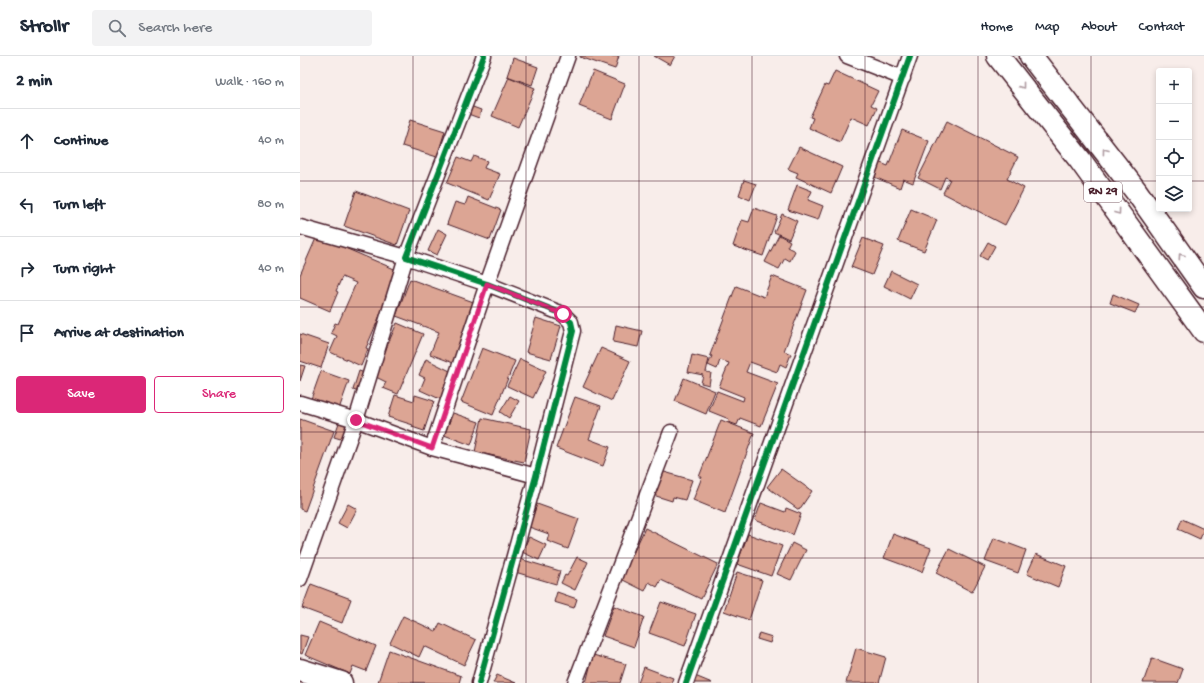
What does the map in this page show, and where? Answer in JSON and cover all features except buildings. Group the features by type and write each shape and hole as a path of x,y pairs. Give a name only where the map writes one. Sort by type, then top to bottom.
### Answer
{"main road":[{"name":"RN 29","path":"998,56 1080,160 1204,331"},
{"name":"RN 29","path":"1031,56 1136,191 1204,287"},
{"path":"300,670 340,683"}],"street":[{"path":"300,579 356,420 406,257 484,56"},
{"path":"432,448 487,284 568,56"},
{"path":"847,56 903,78"},
{"path":"686,683 910,56"},
{"path":"301,231 406,257 487,284 563,314 571,322 573,331 536,476 479,683"},
{"path":"300,403 356,420 432,448 536,476"},
{"path":"575,683 671,432"}],"cycle path":[{"path":"479,683 536,476 573,331 571,322 563,314 487,284 406,257 484,56"},
{"path":"686,683 910,56"}],"route":[{"path":"356,420 432,448 487,284 563,314"}]}
